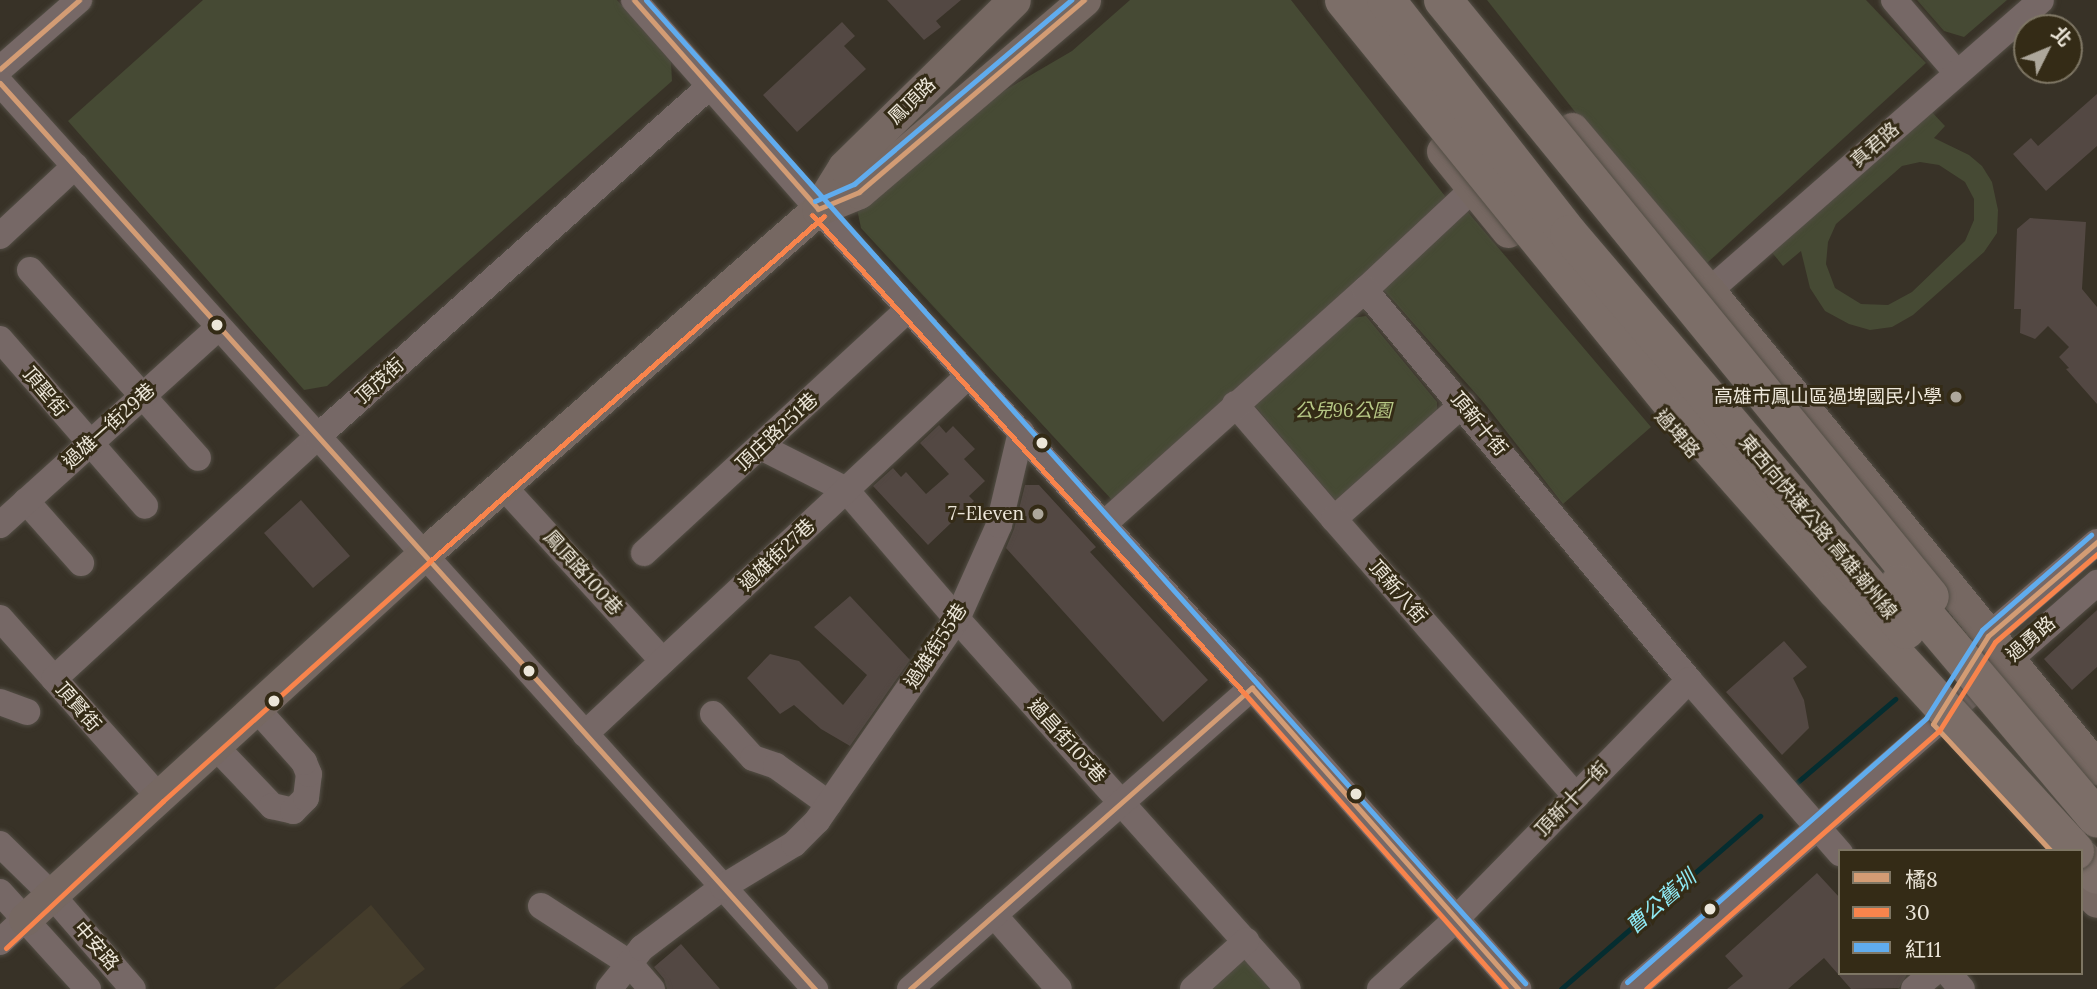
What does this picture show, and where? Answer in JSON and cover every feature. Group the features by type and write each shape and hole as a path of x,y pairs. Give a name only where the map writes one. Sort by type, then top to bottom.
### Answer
{"highway":[{"path":"1344,0 1682,416 1836,590 2073,849"},
{"name":"東西向快速公路 高雄潮州線","path":"1386,0 1569,234 2097,853"},
{"name":"東西向快速公路 高雄潮州線","path":"1418,0 1588,217 2097,818"},
{"path":"1443,0 2097,798"},
{"path":"2083,860 2097,875"}],"main road":[{"name":"鳳頂路","path":"25,919 157,795 423,555 818,209 844,167 1014,0"},
{"name":"鳳頂路","path":"818,209 859,192 1084,0"},
{"name":"過埤路","path":"1325,0 1472,189 1669,425 1933,724 2049,849"},
{"path":"1465,0 1709,291 2097,768"},
{"path":"2083,886 2097,901"}],"street":[{"path":"0,69 79,0"},
{"path":"634,0 818,209 1252,688 1518,989"},
{"path":"1894,0 1957,74"},
{"name":"真君路","path":"1709,291 2041,0"},
{"path":"0,83 816,989"},
{"name":"頂茂街","path":"54,679 317,437 710,86"},
{"path":"0,236 75,166"},
{"path":"1104,524 1365,290 1472,189"},
{"path":"30,270 198,458"},
{"name":"頂新十街","path":"1365,290 1463,404 1689,680 1838,851"},
{"name":"頂庄路251巷","path":"644,553 908,309"},
{"name":"過雄一街29巷","path":"0,525 219,327"},
{"name":"頂聖街","path":"0,339 145,506"},
{"name":"過雄街27巷","path":"585,734 968,375"},
{"name":"頂新八街","path":"1236,404 1576,796"},
{"path":"1334,519 1463,404"},
{"name":"過雄街55巷","path":"609,989 642,948 723,887 794,844 829,804 957,620 999,525 1021,432"},
{"path":"761,447 846,490"},
{"name":"鳳頂路100巷","path":"503,486 663,661"},
{"name":"過昌街105巷","path":"846,490 957,620 1288,989"},
{"path":"26,501 81,563"},
{"name":"過勇路","path":"1633,989 1933,724 1998,648 2097,542"},
{"name":"過勇路","path":"1998,648 2097,583"},
{"name":"頂賢街","path":"0,618 157,795"},
{"name":"頂新十一街","path":"1380,989 1456,919 1689,680"},
{"path":"910,989 1252,688"},
{"path":"0,702 10,708 27,712"},
{"path":"213,744 272,806 293,811 306,798 309,774 304,762 255,707"},
{"path":"713,714 753,758 776,766 829,804"},
{"name":"中安路","path":"0,844 51,894 133,989"},
{"name":"中安路","path":"0,892 88,989"},
{"path":"541,906 629,963 652,989"},
{"path":"994,915 1059,989"},
{"path":"0,942 25,919"},
{"path":"1193,989 1246,941"},
{"path":"1914,989 1931,975"},
{"path":"1950,975 1962,989"}],"shaded area":[{"path":"371,905 425,969 399,989 274,989"}],"green space":[{"path":"203,0 617,0 671,62 672,81 327,386 304,390 68,121"},
{"path":"1130,0 1291,0 1452,205 1112,500 861,228 857,209 973,109 1072,51"},
{"path":"1487,0 1866,0 1926,63 1707,263 1691,259"},
{"path":"1917,0 2007,0 1964,37 1944,31"},
{"path":"1930,110 1945,126 1934,138 1969,155 1982,166 1992,182 1998,210 1997,233 1984,252 1913,315 1892,327 1870,330 1849,324 1825,311 1810,288 1801,251 1783,266 1770,250","holes":["1920,162 1939,165 1965,182 1974,199 1974,220 1965,241 1912,292 1888,305 1861,304 1835,288 1826,264 1828,242 1836,224 1902,166"]},
{"path":"1467,211 1651,427 1563,504 1485,404 1383,289"},
{"name":"公兒96公園","path":"1366,316 1437,402 1437,415 1336,501 1255,406 1352,318"},
{"path":"1246,958 1273,989 1202,989"}],"building":[{"path":"887,0 961,0 936,21 941,27 924,40"},
{"path":"842,22 855,36 844,46 866,69 797,132 763,95"},
{"path":"2097,94 2097,146 2046,191 2013,154 2031,138 2038,146"},
{"path":"2030,218 2086,222 2082,289 2097,307 2097,404 2066,369 2069,368 2059,357 2069,347 2048,326 2035,339 2020,333 2021,309 2014,309 2017,229"},
{"path":"939,425 946,433 953,426 975,449 964,459 985,481 969,496 974,501 928,545 873,486 893,468 901,477 906,472 926,494 949,474 920,443"},
{"path":"1025,485 1039,485 1096,547 1090,552 1208,680 1163,722 1006,548 1014,529"},
{"path":"301,500 350,556 313,588 264,533"},
{"path":"850,596 910,660 850,746 821,729 794,705 780,714 747,678 770,654 799,661 843,705 867,675 814,627"},
{"path":"2097,610 2097,667 2072,690 2044,659"},
{"path":"1784,641 1807,667 1793,678 1804,700 1809,728 1782,755 1726,692"},
{"path":"1817,873 1838,896 1838,974 1824,958 1788,989 1727,989 1743,976 1725,956"},
{"path":"681,944 720,989 667,989 664,979 654,967"},
{"path":"1839,975 1907,975 1899,988 1851,989"}],"waterway":[{"name":"曹公舊圳","path":"1794,785 1895,699"},
{"name":"曹公舊圳","path":"1561,989 1760,816"}],"transit line":[{"name":"橘8","path":"0,69 79,0"},
{"name":"橘8","path":"634,0 818,209"},
{"name":"紅11","path":"646,0 1525,983"},
{"name":"紅11","path":"815,201 854,184 1071,0"},
{"name":"橘8","path":"818,209 859,192 1084,0"},
{"name":"橘8","path":"0,83 815,989"},
{"name":"30","path":"812,215 1245,694 1506,989"},
{"name":"30","path":"6,948 163,801 429,562 824,216"},
{"name":"紅11","path":"1627,982 1926,718 1982,630 2091,535"},
{"name":"橘8","path":"1933,724 1988,636 2097,542"},
{"name":"30","path":"1646,989 1939,731 1995,642 2097,554"},
{"name":"橘8","path":"1252,688 1518,989"},
{"name":"橘8","path":"910,989 1252,688"},
{"name":"橘8","path":"1933,724 2049,849"}],"place":[{"name":"高雄市鳳山區過埤國民小學","path":"1956,397"},
{"name":"7-Eleven","path":"1038,514"}]}
